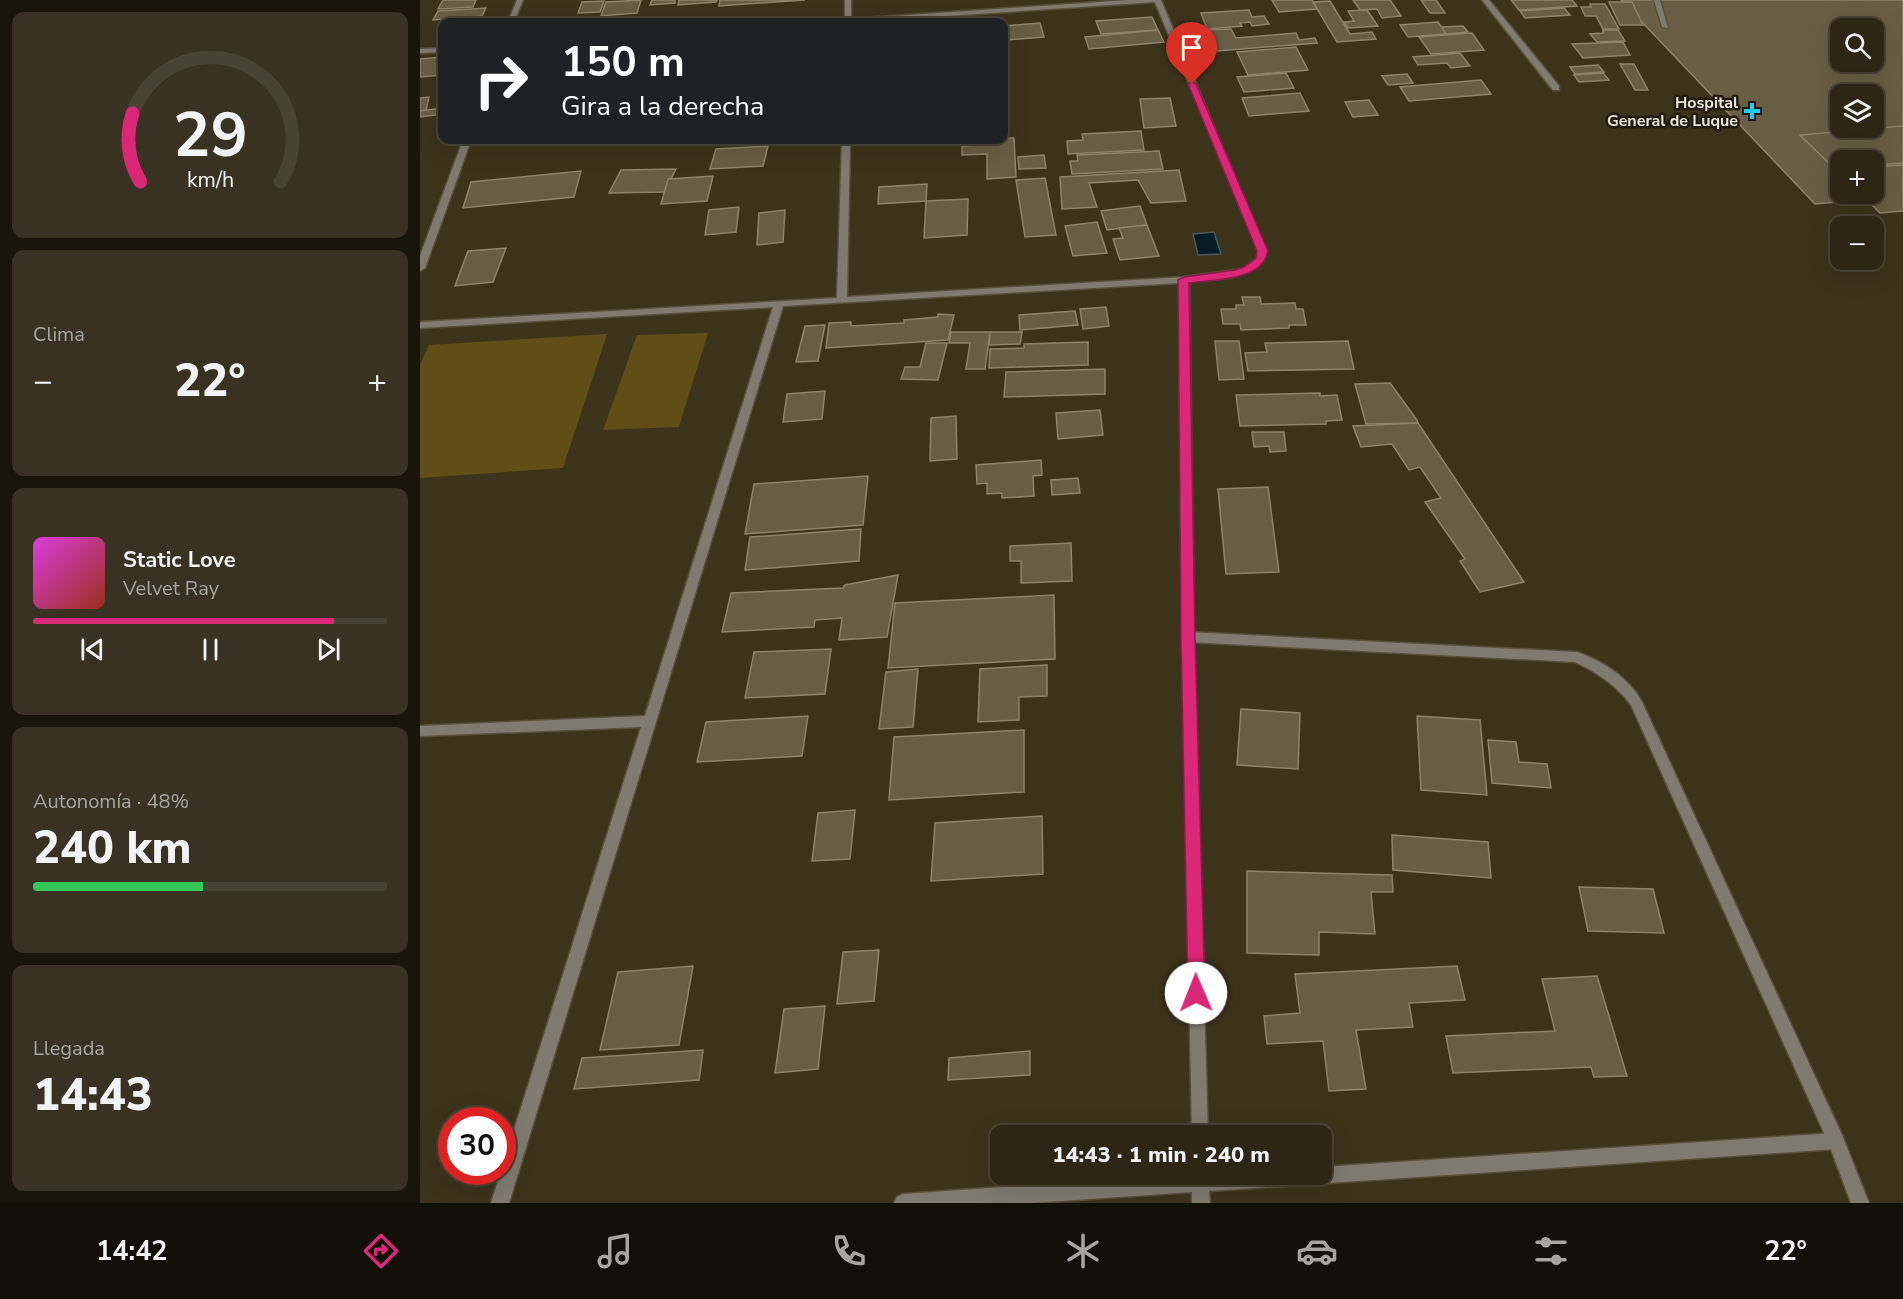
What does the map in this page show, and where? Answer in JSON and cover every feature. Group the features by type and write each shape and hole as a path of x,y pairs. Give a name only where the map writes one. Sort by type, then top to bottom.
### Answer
{"street":[{"path":"513,18 520,0"},
{"path":"848,0 848,18"},
{"path":"420,325 1184,280 1248,270 1261,259 1262,251 1157,0 904,18"},
{"path":"1485,0 1556,88"},
{"path":"1657,0 1666,27"},
{"path":"420,51 438,50"},
{"path":"420,268 466,144"},
{"path":"842,300 846,144"},
{"path":"1184,280 1188,638 1200,1125"},
{"path":"500,1203 779,304"},
{"path":"1188,638 1577,657 1606,670 1623,683 1636,702 1836,1141 1860,1203"},
{"path":"420,730 650,721"},
{"path":"1332,1171 1836,1141"},
{"path":"903,1203 1126,1185"},
{"path":"1201,1185 1201,1203"}],"shaded area":[{"path":"708,333 679,427 603,430 637,335"},
{"path":"607,334 563,468 420,478 420,365 429,345"}],"water":[{"path":"1214,232 1221,254 1198,255 1193,234"}],"building":[{"path":"443,0 476,0 473,7 438,9"},
{"path":"641,0 637,13 601,16 606,2"},
{"path":"652,0 675,0 675,3 650,5"},
{"path":"679,0 717,0 716,2 678,5"},
{"path":"720,0 805,0 719,6"},
{"path":"1272,0 1312,0 1317,9 1279,12"},
{"path":"1353,0 1390,0 1401,16 1382,18 1377,9 1360,10"},
{"path":"1421,0 1436,0 1445,13 1430,13"},
{"path":"1511,0 1572,0 1577,6 1519,10"},
{"path":"1621,0 1903,0 1903,196 1884,198 1884,150 1830,150 1830,203 1815,204"},
{"path":"604,1 600,12 578,13 582,2"},
{"path":"1330,1 1350,34 1372,32 1376,39 1337,42 1313,2"},
{"path":"1609,2 1632,2 1643,25 1620,25"},
{"path":"1590,4 1605,4 1619,29 1603,29 1596,16 1585,16 1581,7 1591,7"},
{"path":"486,8 482,16 433,20 438,11"},
{"path":"1564,8 1570,15 1525,18 1520,11"},
{"path":"1249,10 1252,17 1264,16 1269,24 1252,26 1250,22 1240,23 1242,26 1207,29 1201,13"},
{"path":"1367,10 1378,26 1348,28 1344,22 1354,21 1348,11"},
{"path":"1152,17 1158,30 1101,34 1096,21"},
{"path":"1438,22 1446,34 1408,37 1400,25"},
{"path":"1040,23 1044,37 1008,40 1008,26"},
{"path":"1463,26 1468,32 1446,34 1442,27"},
{"path":"1231,29 1236,38 1296,33 1299,40 1315,38 1317,43 1217,51 1208,30"},
{"path":"1158,30 1164,42 1089,49 1085,37"},
{"path":"1603,30 1618,30 1625,41 1597,42 1590,34 1603,33"},
{"path":"1472,33 1484,50 1431,54 1419,37"},
{"path":"1623,42 1630,55 1583,58 1572,44"},
{"path":"1296,47 1308,70 1248,75 1237,52"},
{"path":"1460,53 1470,66 1451,68 1447,63 1418,65 1413,57"},
{"path":"438,57 438,75 420,77 420,59"},
{"path":"1620,64 1634,64 1648,90 1635,90"},
{"path":"1598,65 1604,72 1575,74 1570,67"},
{"path":"1286,73 1294,88 1244,92 1237,77"},
{"path":"1603,73 1609,80 1579,82 1574,75"},
{"path":"1407,74 1413,83 1388,85 1382,76"},
{"path":"1481,80 1491,94 1409,101 1400,87"},
{"path":"1300,93 1309,111 1249,116 1242,98"},
{"path":"429,97 426,110 420,111 420,98"},
{"path":"1170,98 1176,126 1144,128 1140,99"},
{"path":"1369,100 1378,115 1353,117 1345,102"},
{"path":"438,109 438,115 420,117 420,111"},
{"path":"1903,126 1903,163 1884,164 1884,150 1830,150 1830,164 1800,135 1830,132 1830,138 1884,138 1884,128"},
{"path":"1141,131 1144,150 1068,154 1067,141 1083,140 1082,134"},
{"path":"1008,138 1014,138 1016,177 987,179 987,154 962,155 962,146 1008,144"},
{"path":"768,146 763,166 710,169 716,149"},
{"path":"1159,151 1163,169 1072,174 1070,161 1078,161 1077,155"},
{"path":"1044,155 1046,168 1019,169 1018,157"},
{"path":"1903,165 1903,211 1880,213 1871,204 1884,204 1884,166"},
{"path":"676,169 664,192 609,193 621,170"},
{"path":"1179,170 1186,201 1151,203 1138,180 1089,183 1097,207 1062,209 1060,177"},
{"path":"581,171 574,197 463,208 471,182"},
{"path":"713,176 707,201 661,204 668,179"},
{"path":"1045,178 1056,235 1025,237 1016,180"},
{"path":"927,184 926,201 878,204 879,187"},
{"path":"968,199 967,235 924,238 926,201"},
{"path":"1140,206 1147,225 1107,230 1101,211"},
{"path":"739,207 736,232 705,235 709,210"},
{"path":"785,210 783,242 757,245 759,213"},
{"path":"1097,222 1107,253 1073,256 1065,226"},
{"path":"1147,225 1159,256 1120,260 1113,239 1123,238 1119,228"},
{"path":"506,248 493,282 455,286 468,251"},
{"path":"1242,297 1260,297 1261,304 1295,303 1296,309 1303,309 1306,325 1241,330 1240,324 1223,324 1221,309 1236,309 1236,305 1244,305"},
{"path":"1106,307 1109,326 1083,329 1080,309"},
{"path":"1075,311 1078,325 1020,330 1019,315"},
{"path":"938,314 954,315 948,340 826,348 829,323 851,322 851,326 904,323 904,320 938,317"},
{"path":"825,325 818,361 796,362 805,326"},
{"path":"951,332 990,332 985,369 966,369 970,343 949,343"},
{"path":"990,332 1022,332 1020,344 989,345"},
{"path":"1215,341 1239,341 1244,379 1219,380"},
{"path":"1348,341 1354,369 1248,371 1245,353 1267,352 1265,343"},
{"path":"1088,342 1088,365 989,368 990,349 1024,348 1024,344"},
{"path":"926,343 947,343 938,380 901,379 905,367 920,367"},
{"path":"1105,369 1105,394 1004,397 1006,372"},
{"path":"1390,383 1418,423 1366,424 1355,384"},
{"path":"825,391 822,419 783,422 787,394"},
{"path":"1320,393 1320,396 1337,395 1342,420 1326,421 1326,424 1240,426 1236,395"},
{"path":"1100,410 1103,435 1058,439 1056,413"},
{"path":"956,416 957,459 930,461 931,418"},
{"path":"1418,423 1524,582 1480,592 1460,561 1465,559 1425,502 1441,498 1420,467 1409,470 1392,444 1361,447 1353,426"},
{"path":"1252,432 1284,432 1286,451 1270,452 1269,446 1254,447"},
{"path":"1041,460 1042,475 1033,476 1034,496 1002,498 1002,493 987,494 987,483 977,484 976,465"},
{"path":"868,476 863,525 745,534 754,484"},
{"path":"1078,478 1080,493 1052,495 1051,480"},
{"path":"1268,487 1279,572 1226,574 1218,489"},
{"path":"861,529 859,561 745,570 750,537"},
{"path":"1071,543 1072,581 1021,583 1021,561 1010,561 1010,546"},
{"path":"898,575 887,637 839,640 842,618 815,620 814,627 722,632 731,593 843,588 845,585"},
{"path":"1054,595 1055,659 888,668 895,603"},
{"path":"831,649 825,694 745,698 754,652"},
{"path":"1047,665 1047,696 1019,697 1019,720 978,722 980,669"},
{"path":"918,669 913,727 879,729 886,672"},
{"path":"1241,709 1300,713 1298,769 1237,765"},
{"path":"808,716 802,756 697,762 706,722"},
{"path":"1417,716 1480,720 1487,795 1421,790"},
{"path":"1024,730 1024,792 889,800 894,737"},
{"path":"1488,740 1516,742 1519,762 1547,764 1551,788 1492,783"},
{"path":"855,810 850,859 812,861 818,813"},
{"path":"1042,816 1043,874 931,881 935,823"},
{"path":"1392,835 1488,842 1491,878 1393,870"},
{"path":"1247,871 1392,875 1393,892 1371,892 1375,934 1319,932 1319,955 1247,953"},
{"path":"1579,887 1653,889 1664,933 1588,931"},
{"path":"879,950 874,1001 837,1004 843,952"},
{"path":"693,966 679,1045 600,1050 618,972"},
{"path":"1457,966 1465,1000 1409,1003 1413,1027 1356,1030 1366,1089 1329,1091 1323,1041 1267,1044 1264,1016 1300,1013 1295,974"},
{"path":"1597,976 1627,1076 1594,1077 1591,1067 1453,1073 1446,1036 1555,1031 1542,979"},
{"path":"825,1006 818,1069 775,1073 784,1009"},
{"path":"703,1050 699,1080 574,1089 582,1058"},
{"path":"1030,1051 1030,1075 948,1080 949,1058"}],"place":[{"name":"Hospital General de Luque","path":"1752,111"}],"route":[{"path":"1192,84 1262,251 1261,259 1248,270 1184,280 1188,638 1196,993"}]}
